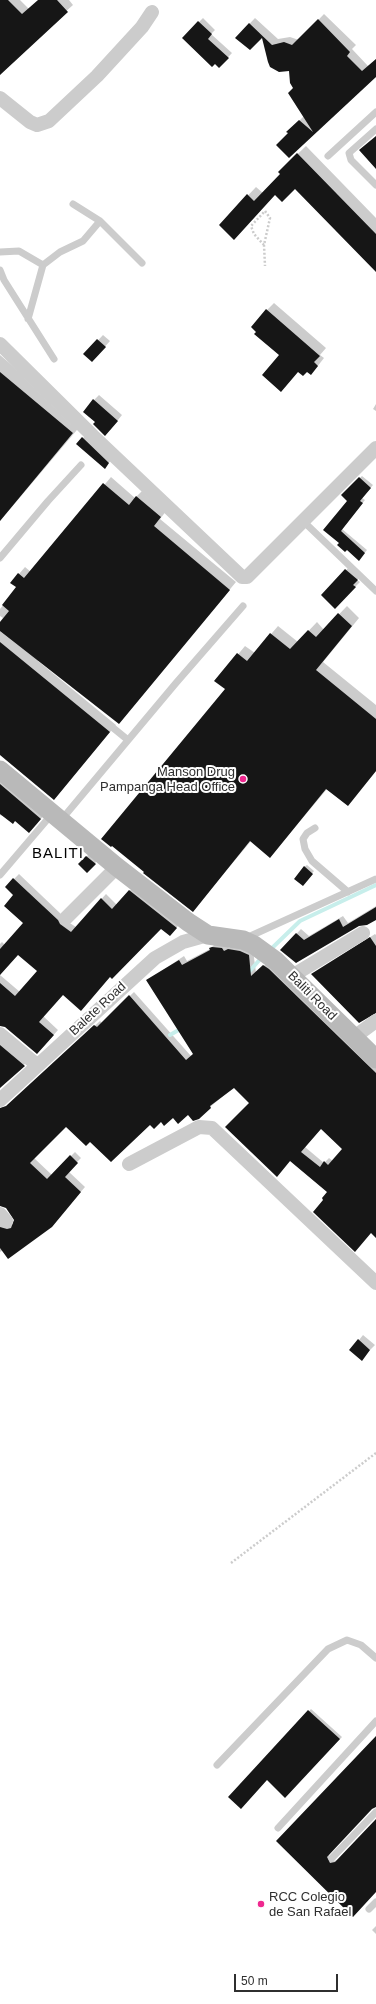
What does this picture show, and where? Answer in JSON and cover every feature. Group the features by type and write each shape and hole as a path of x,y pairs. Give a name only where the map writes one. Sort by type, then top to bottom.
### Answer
{"main road":[{"path":"0,770 172,911 208,935 248,943"},
{"name":"Baliti Road","path":"248,943 276,961 376,1060"}],"street":[{"path":"0,98 30,122 37,125 49,121 97,76 142,27 152,12"},
{"path":"0,344 93,436 242,577 247,577 376,449"},
{"path":"66,918 117,867"},
{"path":"292,976 363,933"},
{"name":"Balete Road","path":"1,1098 155,958 184,942 208,935"},
{"path":"353,1038 376,1021"},
{"path":"0,1034 37,1065"},
{"path":"129,1164 198,1127 212,1128 376,1283"}],"lane":[{"path":"328,156 376,112"},
{"path":"376,129 350,153 351,160 376,185"},
{"path":"73,204 100,221 142,263"},
{"path":"28,319 43,265 60,252 83,241 100,221"},
{"path":"0,252 19,251 43,265"},
{"path":"0,270 28,319 54,359"},
{"path":"0,558 48,500 81,465"},
{"path":"303,521 376,591"},
{"path":"0,876 128,740 243,606"},
{"path":"0,636 128,740"},
{"path":"315,828 306,833 303,839 305,849 312,860 348,892"},
{"path":"248,943 376,879"},
{"path":"217,1765 328,1650 346,1640 361,1645 376,1658"},
{"path":"278,1828 376,1721"},
{"path":"332,1858 376,1812"},
{"path":"369,1909 376,1902"}],"path":[{"path":"264,245 254,234 251,226 265,211 270,218 264,245 265,266"},
{"path":"231,1563 376,1453"}],"building":[{"path":"0,0 8,0 22,14 38,0 57,0 68,12 0,75"},
{"path":"318,19 350,52 347,56 362,71 376,59 376,77 289,158 276,145 288,133 286,132 299,120 313,132 288,93 293,88 290,83 289,71 279,72 270,67 262,38 250,50 235,38 249,23 272,45 284,42 292,45"},
{"path":"198,21 212,34 208,39 229,58 219,68 215,64 212,67 182,38"},
{"path":"376,136 376,169 359,150"},
{"path":"297,153 376,234 376,272 295,189 282,202 275,195 234,240 219,225 247,194 254,201 280,174 278,172"},
{"path":"266,309 320,356 314,362 318,366 311,375 307,372 303,376 298,372 281,392 262,375 279,355 254,334 256,332 251,327"},
{"path":"97,339 106,347 92,362 83,354"},
{"path":"0,372 73,433 0,521"},
{"path":"93,399 118,421 105,436 93,424 95,422 83,412"},
{"path":"82,437 109,463 105,469 76,444"},
{"path":"359,477 371,488 360,501 363,503 341,531 365,553 359,561 347,550 345,552 337,545 339,543 323,530 347,501 341,495"},
{"path":"103,483 129,505 136,496 161,517 154,526 230,590 119,724 0,631 0,622 9,611 2,605 16,587 10,583 18,573 24,578"},
{"path":"345,569 358,580 353,585 356,587 335,609 321,595"},
{"path":"338,613 352,626 316,670 376,719 376,771 348,806 326,789 270,858 250,841 193,912 143,873 144,872 112,846 111,847 101,839 225,689 214,681 237,653 247,661 270,633 290,649 308,630 316,637"},
{"path":"0,642 110,732 54,800 0,755"},
{"path":"0,784 41,819 29,833 15,821 13,824 0,814"},
{"path":"86,856 96,864 87,873 78,864"},
{"path":"304,866 313,874 303,886 294,879"},
{"path":"13,878 58,920 60,924 71,932 101,898 112,909 129,890 177,928 170,936 161,929 112,979 110,977 81,1011 63,995 39,1022 54,1035 37,1054 5,1027 0,1026 0,983 15,996 37,971 18,955 0,975 0,949 23,923 4,906 13,895 5,887"},
{"path":"376,907 376,920 367,925 359,926 296,963 280,950 296,933 304,940 339,919 343,927"},
{"path":"370,937 376,946 376,1013 359,1023 311,974"},
{"path":"209,948 222,948 224,951 228,949 240,951 249,955 251,976 263,965 269,969 376,1073 376,1238 371,1233 355,1252 313,1212 323,1200 322,1198 327,1192 290,1161 277,1177 225,1127 249,1103 234,1088 210,1106 211,1108 199,1119 193,1121 188,1115 178,1124 173,1118 164,1126 161,1122 154,1129 150,1125 111,1162 90,1142 86,1146 66,1127 30,1163 47,1179 70,1155 78,1163 65,1177 81,1192 52,1227 8,1259 0,1248 0,1227 7,1229 11,1228 14,1220 6,1208 0,1206 0,1108 6,1106 94,1025 97,1027 129,995 186,1060 193,1054 146,980 179,960 182,965 210,950","holes":["321,1129 342,1149 328,1165 324,1161 320,1167 301,1152"]},
{"path":"0,1045 25,1066 0,1088"},
{"path":"358,1339 370,1350 362,1361 349,1350"},
{"path":"308,1710 340,1739 285,1798 267,1780 241,1809 228,1797"},
{"path":"376,1736 376,1807 372,1809 327,1857 330,1863 335,1862 376,1819 376,1892 353,1917 276,1841"}],"waterway":[{"path":"270,950 300,921 376,885"},
{"path":"248,973 262,957"},
{"path":"170,1035 182,1028"}],"place":[{"name":"Manson Drug Pampanga Head Office","path":"243,779"},
{"name":"RCC Colegio de San Rafael","path":"261,1904"}],"district":[{"name":"BALITI","path":"58,854"}]}
